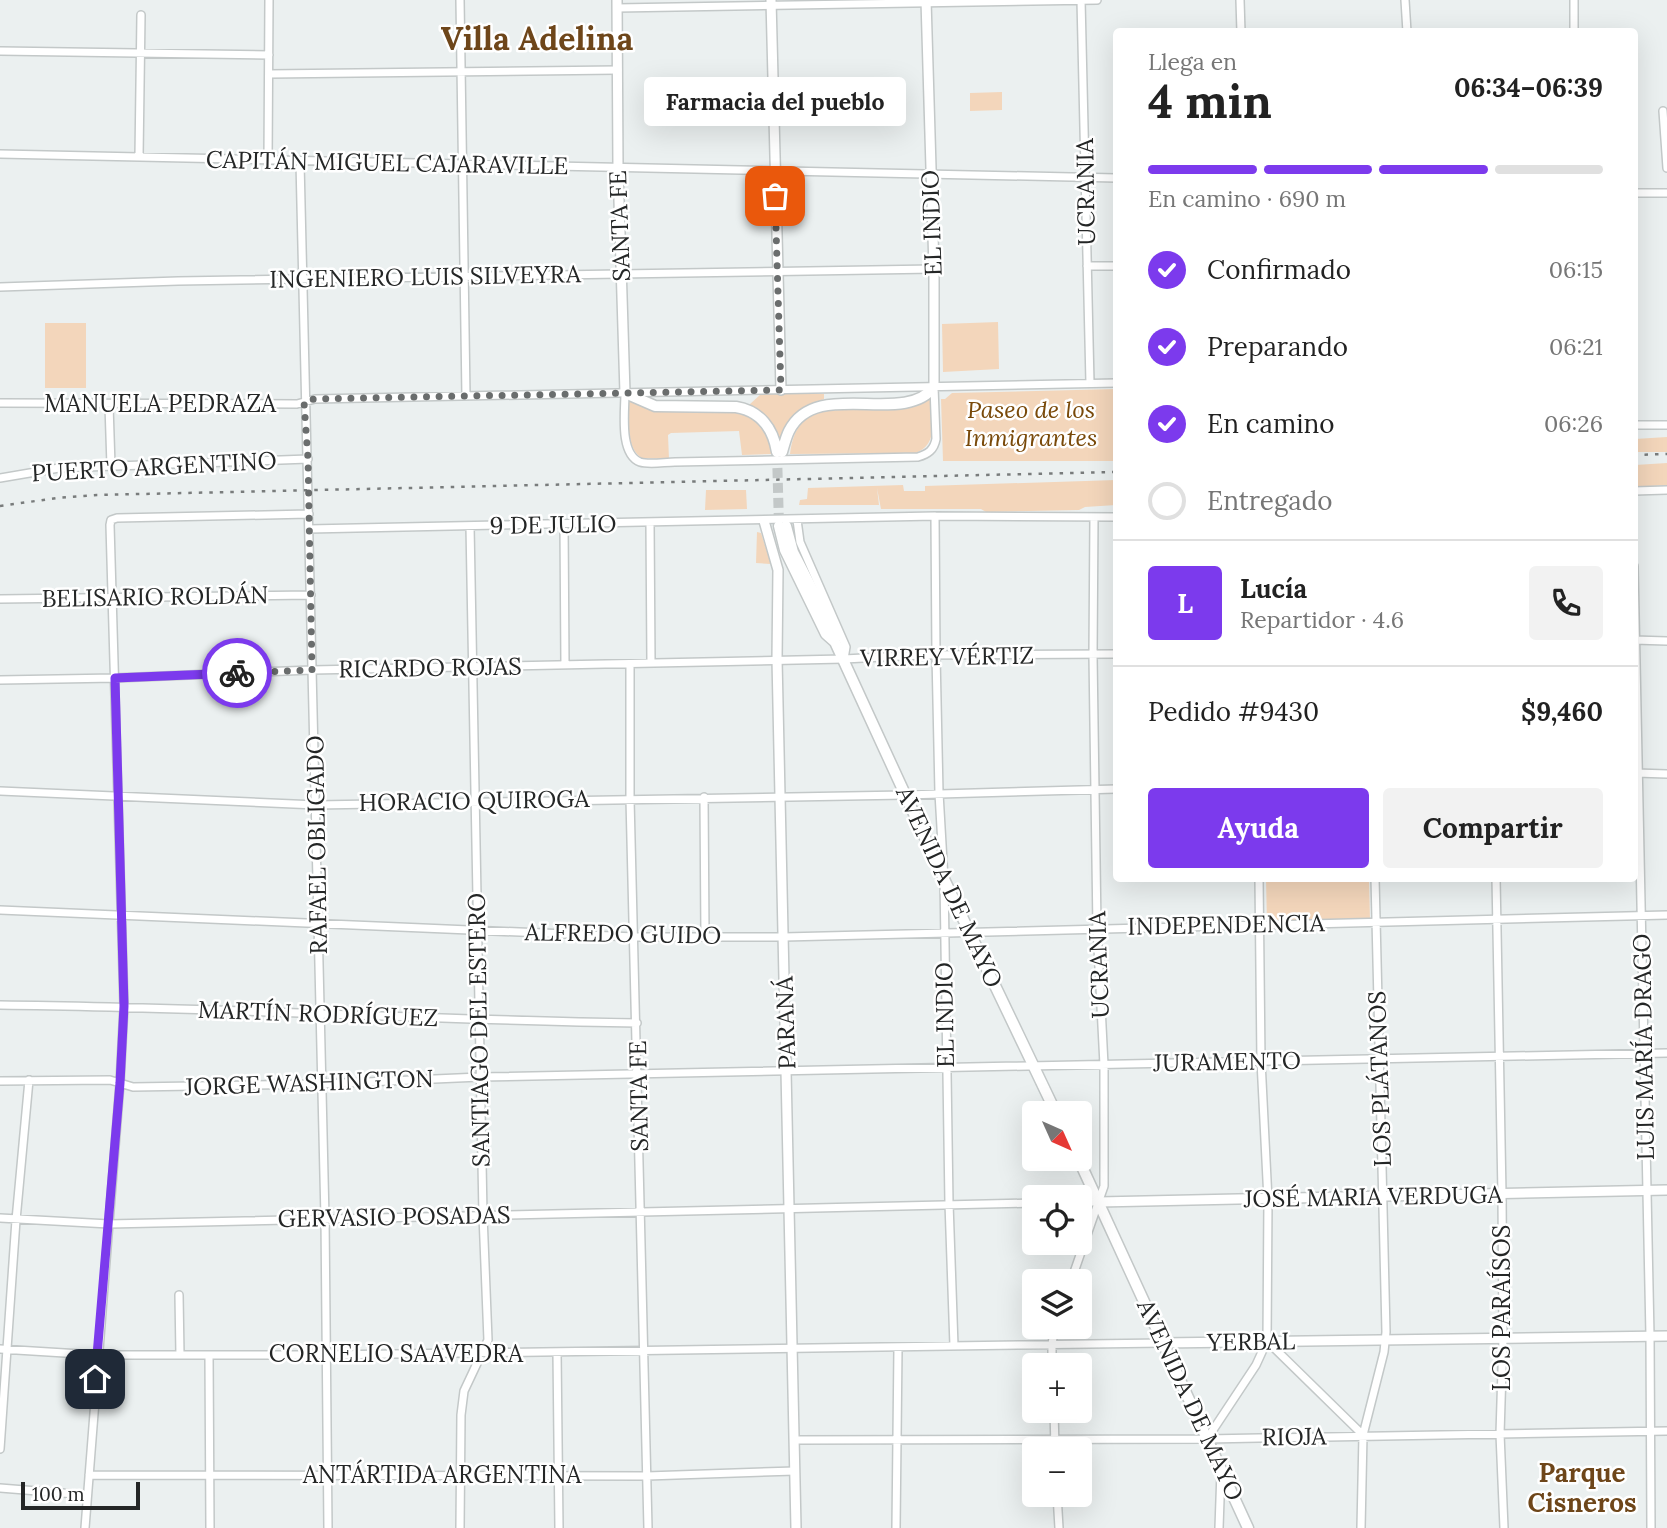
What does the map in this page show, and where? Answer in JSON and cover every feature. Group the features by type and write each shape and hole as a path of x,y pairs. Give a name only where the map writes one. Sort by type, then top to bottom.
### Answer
{"main road":[{"path":"625,393 655,406 747,409 762,419 780,452 794,423 813,409 832,405 910,402 927,396 934,387"},
{"name":"AVENIDA DE MAYO","path":"782,526 833,630 835,642 944,879 1050,1101"},
{"name":"AVENIDA DE MAYO","path":"1084,1171 1248,1528"}],"street":[{"path":"268,161 269,0"},
{"path":"460,0 466,396"},
{"name":"UCRANIA","path":"1082,0 1090,383"},
{"path":"617,4 1097,0"},
{"path":"1240,0 1241,28"},
{"path":"1405,0 1407,28"},
{"path":"1574,0 1574,28"},
{"name":"EL INDIO","path":"629,452 641,463 918,457 927,454 934,447 934,269 926,2"},
{"path":"771,3 781,390"},
{"name":"SANTA FE","path":"617,4 618,167 626,444 629,452"},
{"path":"139,156 141,15"},
{"path":"0,51 269,55"},
{"path":"269,74 618,70"},
{"path":"1663,111 1667,168"},
{"name":"CAPITÁN MIGUEL CAJARAVILLE","path":"0,154 1113,178"},
{"name":"RAFAEL OBLIGADO","path":"300,162 325,1218 328,1528"},
{"path":"1638,193 1667,193"},
{"path":"1087,266 1113,267"},
{"name":"INGENIERO LUIS SILVEYRA","path":"0,287 301,279 934,269"},
{"name":"MANUELA PEDRAZA","path":"0,404 297,404 314,399 1113,383"},
{"path":"109,405 111,466"},
{"path":"1638,425 1667,425"},
{"name":"PUERTO ARGENTINO","path":"0,478 59,468 308,459"},
{"path":"1638,491 1667,490"},
{"path":"85,1528 124,1006 111,520 309,514"},
{"name":"EL INDIO","path":"935,516 939,793 944,879 948,1203 954,1346"},
{"name":"9 DE JULIO","path":"309,529 935,516 1113,517"},
{"name":"UCRANIA","path":"1074,1269 1104,1186 1104,1065 1097,929 1094,518"},
{"name":"AVENIDA DE MAYO","path":"797,520 800,542 846,647 844,659"},
{"name":"PARANÁ","path":"764,521 778,570 777,659 796,1528"},
{"path":"650,523 651,663"},
{"path":"564,524 565,665"},
{"name":"SANTIAGO DEL ESTERO","path":"460,1528 461,1415 464,1391 488,1340 483,1215 470,526"},
{"name":"BELISARIO ROLDÁN","path":"0,599 311,595"},
{"path":"1638,640 1667,641"},
{"name":"VIRREY VÉRTIZ","path":"777,659 1113,654"},
{"name":"RICARDO ROJAS","path":"0,680 777,659"},
{"name":"SANTA FE","path":"630,664 630,799 648,1528"},
{"path":"1638,773 1667,774"},
{"path":"781,797 1113,789"},
{"name":"HORACIO QUIROGA","path":"0,791 316,805 781,797"},
{"path":"704,797 705,936"},
{"name":"LUIS MARÍA DRAGO","path":"1638,808 1650,1336 1651,1528"},
{"path":"1208,1439 1256,1365 1267,1341 1268,1200 1261,1061 1259,882"},
{"name":"LOS PLÁTANOS","path":"1361,1528 1363,1436 1385,1340 1384,1197 1374,882"},
{"name":"LOS PARAÍSOS","path":"1496,882 1502,1194 1503,1338 1500,1434 1504,1528"},
{"name":"ALFREDO GUIDO","path":"0,910 635,937 784,937"},
{"name":"INDEPENDENCIA","path":"784,937 1667,915"},
{"name":"MARTÍN RODRÍGUEZ","path":"0,1004 320,1012 479,1021 637,1023"},
{"name":"JURAMENTO","path":"788,1071 1667,1053"},
{"name":"JORGE WASHINGTON","path":"0,1082 110,1080 133,1087 788,1071"},
{"path":"0,1449 4,1349 29,1080"},
{"name":"JOSÉ MARIA VERDUGA","path":"1092,1202 1667,1190"},
{"path":"789,1207 1022,1203"},
{"name":"GERVASIO POSADAS","path":"0,1218 109,1224 642,1213 789,1207"},
{"path":"179,1295 180,1355"},
{"name":"YERBAL","path":"793,1349 1667,1336"},
{"path":"1052,1353 1053,1339"},
{"path":"1267,1341 1363,1436"},
{"path":"896,1528 898,1348"},
{"name":"CORNELIO SAAVEDRA","path":"4,1349 97,1355 209,1355 793,1349"},
{"path":"557,1353 559,1528"},
{"path":"209,1355 210,1528"},
{"name":"RIOJA","path":"1092,1438 1667,1432"},
{"name":"RIOJA","path":"795,1440 1022,1438"},
{"path":"1219,1528 1221,1467"},
{"name":"ANTÁRTIDA ARGENTINA","path":"89,1475 647,1476 795,1471"},
{"path":"0,1488 87,1495"},
{"path":"1058,1507 1059,1528"}],"green space":[{"path":"1002,92 1002,110 970,111 970,93"},
{"path":"998,322 999,369 943,372 942,324"},
{"path":"45,323 86,323 86,388 45,388"},
{"name":"Paseo de los Inmigrantes","path":"1113,389 1113,461 943,461 941,399 952,393"},
{"path":"761,394 824,394 824,399 799,411 781,450 767,419 749,405"},
{"path":"931,397 931,437 923,449 916,453 790,454 798,428 819,411 910,407"},
{"path":"629,401 660,411 713,410 743,414 756,422 766,435 773,454 742,455 739,431 671,433 668,435 669,459 641,458 632,447 630,439"},
{"path":"1667,437 1667,452 1638,452 1638,439"},
{"path":"1667,463 1667,485 1638,487 1638,465"},
{"path":"1113,480 1113,505 1085,507 1079,510 986,512 981,509 881,509 877,488 879,505 799,505 800,500 807,499 808,488 903,485 904,491 925,491 925,486"},
{"path":"706,490 746,490 747,509 705,510"},
{"path":"757,532 761,533 771,564 756,563"},
{"path":"1266,882 1369,882 1370,920 1267,924"}],"tunnel":[{"path":"777,453 779,526"}],"railway":[{"path":"1638,455 1667,454"},
{"path":"0,506 97,495 1113,472"}],"way so far":[{"path":"237,673 312,670 308,459 304,402 314,399 781,390 775,196"}],"place":[{"name":"Farmacia del pueblo","path":"775,196"}],"district":[{"name":"Villa Adelina","path":"537,39"},
{"name":"Parque Cisneros","path":"1582,1488"}],"route":[{"path":"95,1379 124,1006 115,678 237,673"}]}
